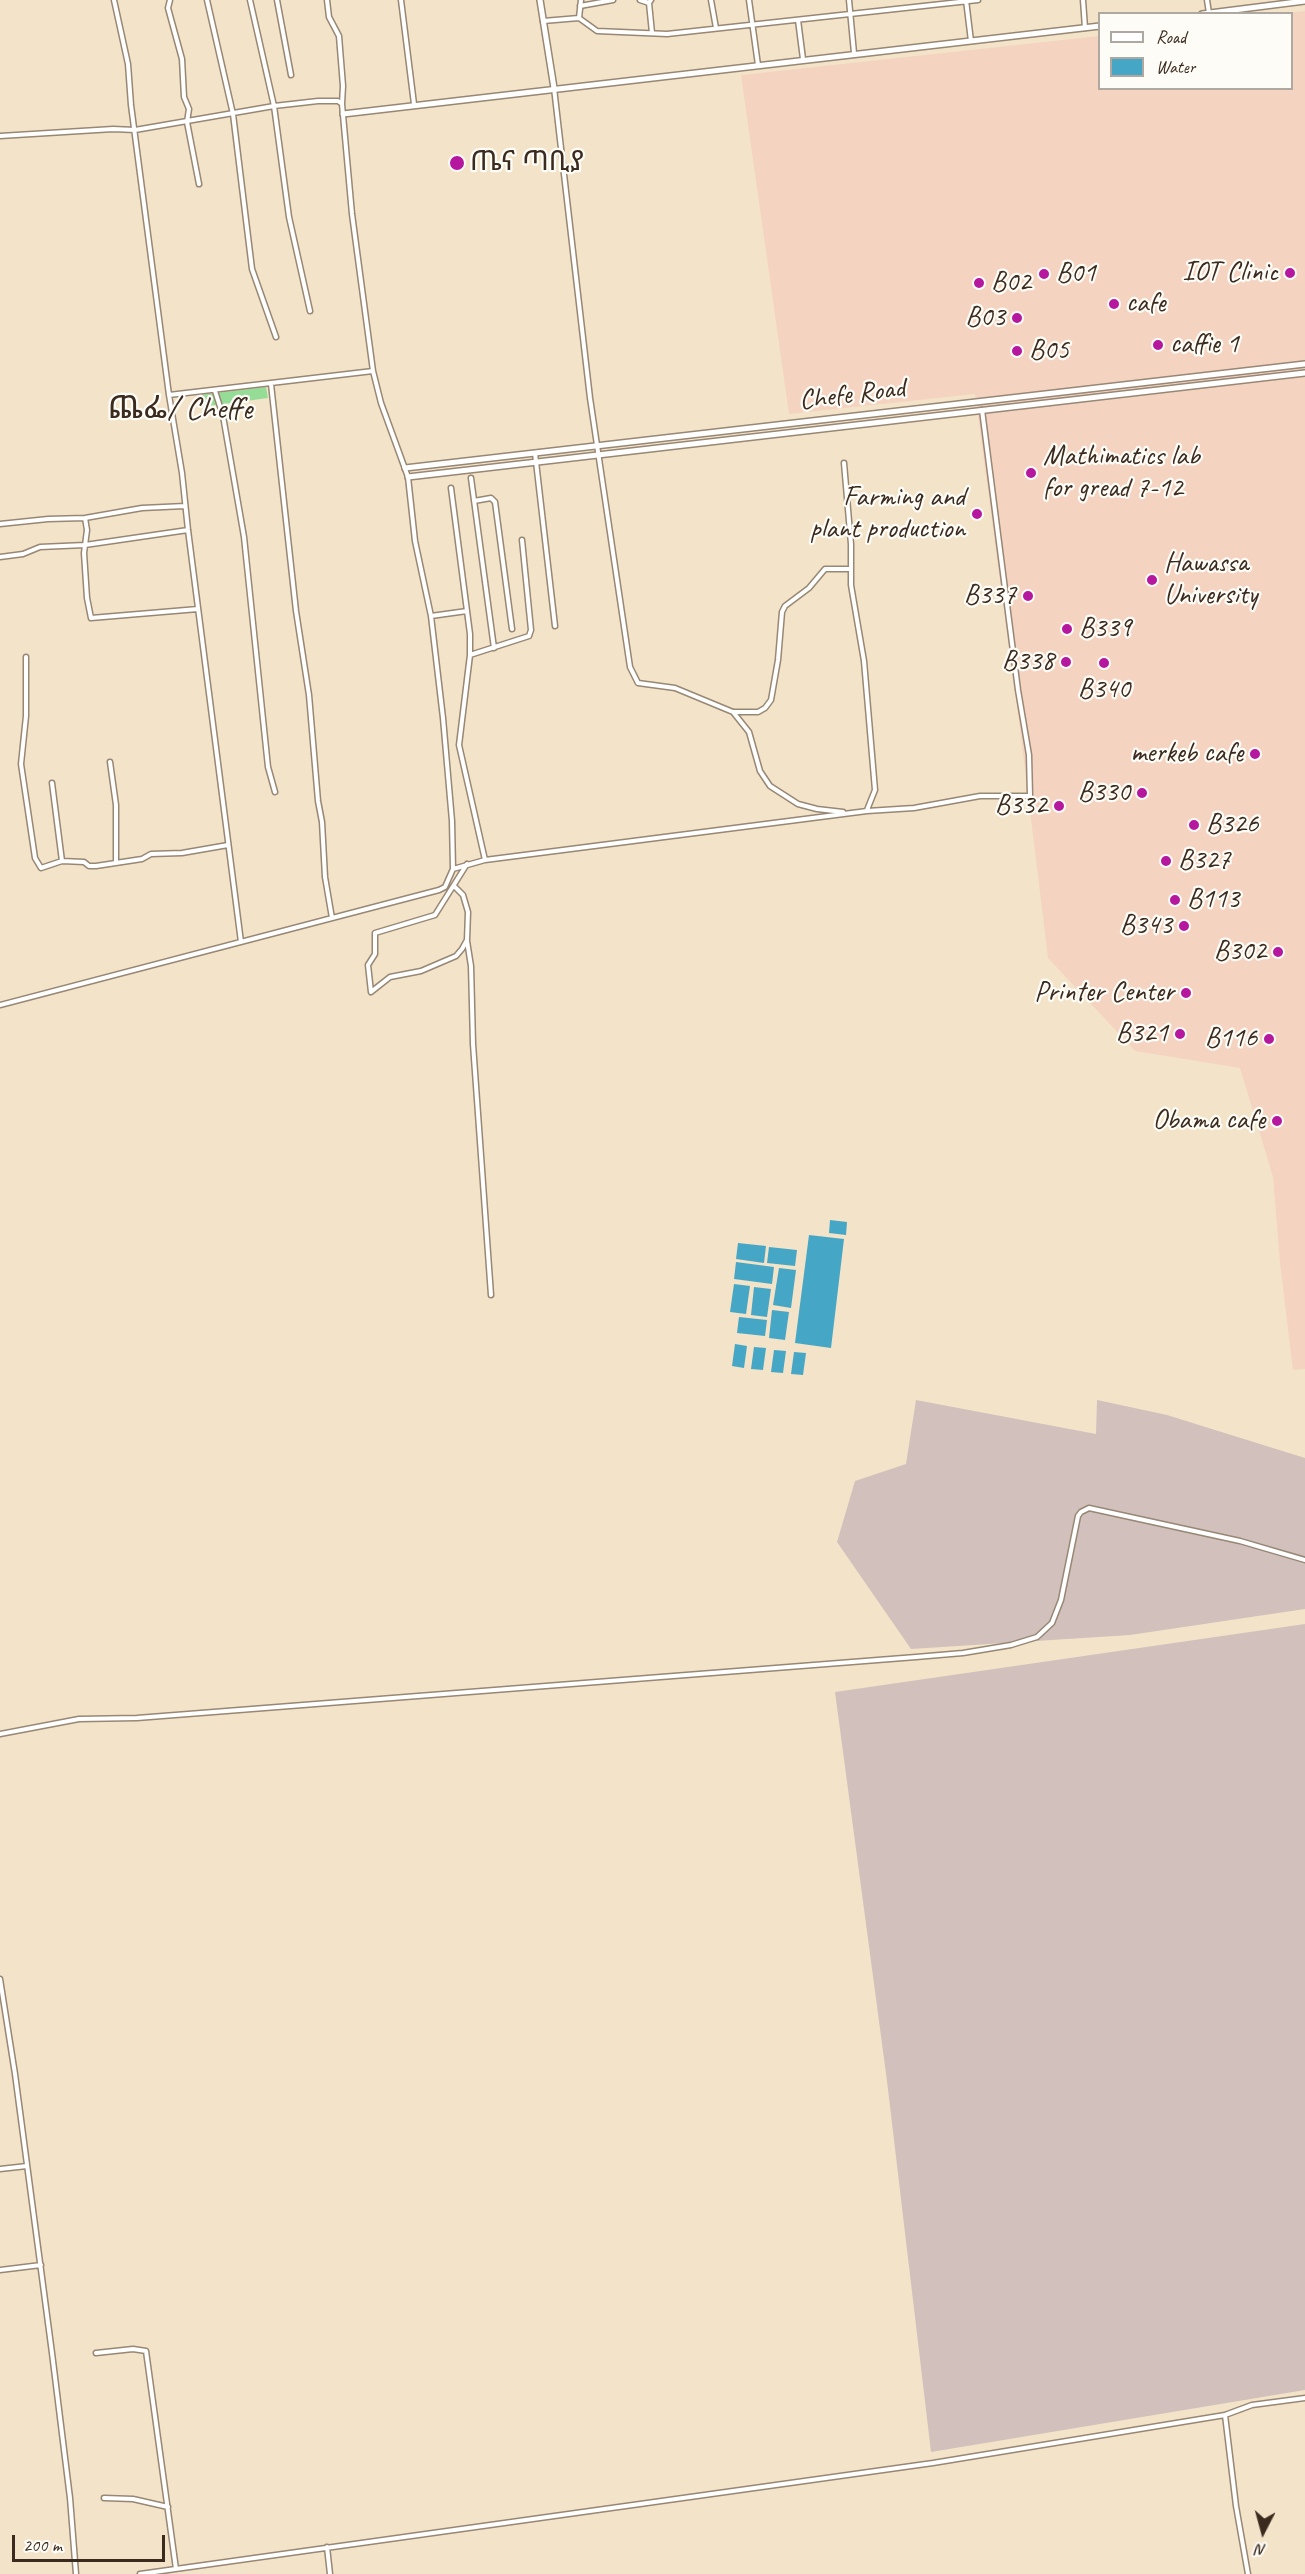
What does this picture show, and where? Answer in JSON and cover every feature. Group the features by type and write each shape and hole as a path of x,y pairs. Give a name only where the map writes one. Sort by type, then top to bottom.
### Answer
{"street":[{"path":"114,0 128,64 241,942"},
{"path":"170,0 168,8 182,59 184,97 189,109 187,122 199,184"},
{"path":"207,0 233,114 252,269 276,337"},
{"path":"250,0 274,106 289,217 310,311"},
{"path":"277,0 291,75"},
{"path":"0,1005 439,890 445,887 453,868 449,787 431,616 415,541 408,477 381,404 373,371 352,214 342,104 339,36 329,17 327,0"},
{"path":"401,0 414,104"},
{"path":"540,0 554,88 587,376 625,641 630,667 637,682 675,688 734,712 758,712 765,708 771,700 785,606 809,588 825,569 850,569"},
{"path":"579,18 581,0"},
{"path":"580,6 613,0"},
{"path":"640,0 650,1 652,33"},
{"path":"711,0 716,28"},
{"path":"748,0 758,64"},
{"path":"849,0 854,53"},
{"path":"543,21 579,18 597,31 667,34 929,3 978,0"},
{"path":"1083,0 1085,28"},
{"path":"966,1 971,41"},
{"path":"1213,12 1305,1"},
{"path":"798,20 803,59"},
{"path":"343,114 1098,26"},
{"path":"0,136 113,129 135,130 274,106 318,101 338,101 342,104"},
{"name":"Chefe Road","path":"405,468 1305,364"},
{"path":"169,395 271,384 322,375 373,371"},
{"name":"Chefe Road","path":"408,477 1305,373"},
{"path":"271,384 309,695 325,877 332,918"},
{"path":"215,391 223,416 244,537 268,767 274,792"},
{"path":"453,868 485,860 849,813 914,808 980,796 1030,796 1029,755 1018,690 982,410"},
{"path":"536,453 555,626"},
{"path":"844,463 850,531 851,585 864,661 875,790 867,811"},
{"path":"471,478 494,648"},
{"path":"451,488 467,611 470,655 459,746 485,860"},
{"path":"474,501 491,498 495,502 512,629"},
{"path":"0,524 85,518 142,508 185,506"},
{"path":"85,518 87,598 91,618 198,609"},
{"path":"0,557 24,554 40,547 85,545 188,530"},
{"path":"470,655 529,636 531,630 522,540"},
{"path":"431,616 467,611"},
{"path":"26,657 26,716 21,764 35,858 41,868 62,861 84,862 89,866 142,859 151,854 182,853 228,844"},
{"path":"734,712 749,732 760,771 771,786 798,804 849,813"},
{"path":"110,762 116,805 116,862"},
{"path":"52,783 62,861"},
{"path":"467,863 455,887 435,915 375,933 375,954 368,965 371,992 390,976 421,971 456,956 467,940"},
{"path":"455,887 463,895 468,912 467,940 471,966 473,1044 491,1295"},
{"path":"0,1734 79,1719 137,1718 905,1658 963,1653 1011,1645 1037,1637 1052,1623 1061,1600 1078,1516 1089,1508 1240,1541 1305,1560"},
{"path":"0,1979 41,2265 70,2498 76,2574"},
{"path":"0,2169 27,2166"},
{"path":"0,2270 41,2265"},
{"path":"96,2353 146,2350 176,2569"},
{"path":"140,2574 933,2463 1225,2415 1252,2405 1305,2398"},
{"path":"1225,2415 1236,2506 1248,2574"},
{"path":"104,2498 133,2499 168,2507"},
{"path":"327,2547 330,2574"}],"shaded area":[{"name":"Hawassa University","path":"1305,11 1305,1369 1293,1370 1280,1263 1273,1177 1240,1068 1135,1051 1048,958 975,394 789,414 741,75 1098,36 1098,90 1293,90 1293,12"},
{"path":"916,1400 1096,1434 1097,1400 1167,1415 1305,1458 1305,1609 1130,1635 911,1649 837,1542 855,1481 906,1464"},
{"path":"1305,1624 1305,2390 931,2452 887,2081 835,1692"}],"green space":[{"path":"266,387 268,398 201,407 200,395"}],"water":[{"path":"830,1220 847,1222 846,1235 829,1233"},
{"path":"809,1235 844,1239 831,1348 795,1343"},
{"path":"738,1243 766,1246 764,1263 736,1259"},
{"path":"769,1247 797,1250 795,1266 767,1263"},
{"path":"736,1262 774,1267 772,1284 734,1279"},
{"path":"779,1268 796,1270 791,1308 773,1305"},
{"path":"734,1284 750,1286 746,1314 730,1312"},
{"path":"754,1287 771,1289 767,1317 751,1315"},
{"path":"772,1310 789,1312 785,1340 769,1338"},
{"path":"739,1317 767,1320 765,1336 737,1333"},
{"path":"735,1344 747,1346 744,1368 732,1366"},
{"path":"754,1347 766,1348 763,1370 751,1369"},
{"path":"774,1350 786,1351 783,1373 771,1372"},
{"path":"794,1352 806,1353 803,1375 791,1374"}],"place":[{"name":"ጤና ጣቢያ","path":"457,163"},
{"name":"IOT Clinic","path":"1290,273"},
{"name":"B01","path":"1044,274"},
{"name":"B02","path":"979,283"},
{"name":"cafe","path":"1114,304"},
{"name":"B03","path":"1017,318"},
{"name":"caffie 1","path":"1158,345"},
{"name":"B05","path":"1017,351"},
{"name":"Mathimatics lab for gread 7-12","path":"1031,473"},
{"name":"Farming and plant production","path":"977,514"},
{"name":"Hawassa University","path":"1152,580"},
{"name":"B337","path":"1028,596"},
{"name":"B339","path":"1067,629"},
{"name":"B338","path":"1066,662"},
{"name":"B340","path":"1104,663"},
{"name":"merkeb cafe","path":"1255,754"},
{"name":"B330","path":"1142,793"},
{"name":"B332","path":"1059,806"},
{"name":"B326","path":"1194,825"},
{"name":"B327","path":"1166,861"},
{"name":"B113","path":"1175,900"},
{"name":"B343","path":"1184,926"},
{"name":"B302","path":"1278,952"},
{"name":"Printer Center","path":"1186,993"},
{"name":"B321","path":"1180,1034"},
{"name":"B116","path":"1269,1039"},
{"name":"Obama cafe","path":"1277,1121"}],"district":[{"name":"ጨፌ/ Cheffe","path":"180,410"}]}
